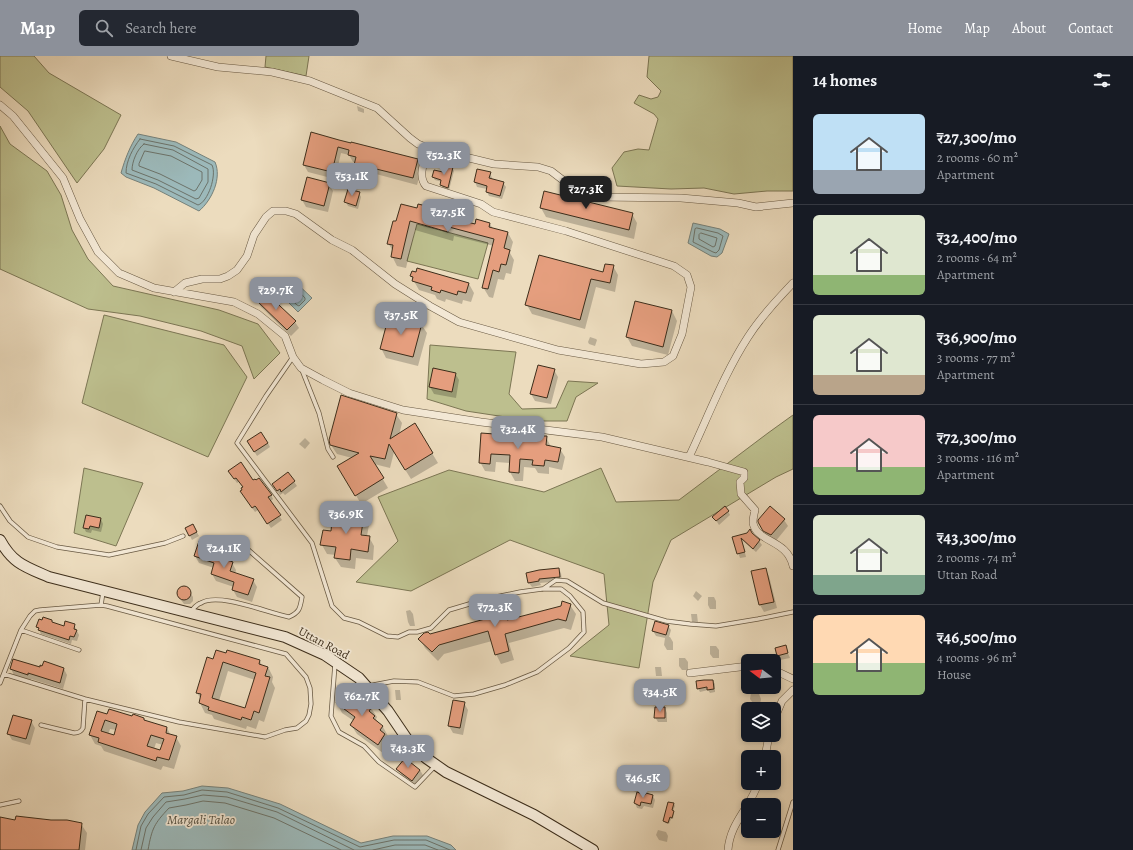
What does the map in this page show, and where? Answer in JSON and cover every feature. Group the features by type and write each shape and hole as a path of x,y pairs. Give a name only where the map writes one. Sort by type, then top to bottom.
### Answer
{"main road":[{"name":"Uttan Road","path":"0,540 5,549 20,564 49,577 285,637 335,661 359,678 388,711 407,739 426,758 446,772 534,815 593,850"}],"street":[{"path":"171,56 218,67 272,72 310,82 377,108 410,138 418,144 428,148 494,164 538,167 551,171 568,184 582,192 598,197 682,198 738,203 756,207 793,203"},
{"path":"0,105 13,116 63,178 80,219 98,252 119,273 154,288 234,302 258,314 285,336 293,357 302,368 349,393 402,410 481,422 602,437 689,457 744,472 744,478 740,482 740,494 754,510 753,522 756,530 763,537 775,543 788,553 793,566"},
{"path":"174,292 185,284 202,279 220,279 237,270 247,256 254,235 266,216 273,211 286,211 296,214 332,240 352,250 395,284 459,322 558,350 633,363 641,364 664,362 674,356 682,334 692,287 687,275 674,266 566,231 493,212 481,204 430,188 423,183 421,175 428,148"},
{"path":"689,457 724,381 748,338 764,315 793,283"},
{"path":"690,672 741,667"},
{"path":"781,673 793,679"},
{"path":"781,704 793,690"},
{"path":"728,850 729,840 739,817 756,790"}],"lane":[{"path":"293,357 266,396 238,443 312,543 332,606 344,618 359,622 387,636 398,637 409,632 417,632 431,628 449,610 486,599 542,589 561,589 570,596 583,612 584,632 569,648 537,672 505,685 474,694 454,696 418,682 394,681 366,686"},
{"path":"302,368 319,413 328,449 332,457"},
{"path":"0,506 10,521 28,537 57,547 109,555 165,543 183,536"},
{"path":"188,613 201,602 210,600 230,601 289,616 296,614 300,608 302,597 237,540"},
{"path":"542,589 556,580 567,581 603,603 666,621 690,624 716,626 793,612"},
{"path":"101,605 104,591"},
{"path":"0,683 21,630 35,611 101,605 286,654 306,677 310,688 311,704 306,722 297,728 285,730 265,737 179,722 86,699 4,674"},
{"path":"21,630 79,650"},
{"path":"335,661 331,716 339,732 364,746 379,762 415,787 437,765"},
{"path":"42,725 74,733 82,731 86,699"},
{"path":"0,805 19,801"},
{"path":"778,850 793,802"}],"green space":[{"path":"0,56 34,56 49,73 121,115 104,149 77,183 28,111 0,87"},
{"path":"266,56 309,56 306,76 265,67"},
{"path":"649,56 793,56 793,191 767,191 734,194 704,188 671,189 617,186 612,168 624,152 638,149 649,150 658,119 654,114 634,103 639,95 651,99 658,97 661,91 647,77"},
{"path":"0,126 10,144 47,171 61,195 72,230 88,259 113,286 219,310 258,324 280,353 254,379 242,346 201,331 140,316 88,309 0,269"},
{"path":"417,224 488,243 478,279 407,261"},
{"path":"104,315 224,345 247,377 208,457 82,403"},
{"path":"430,345 516,352 509,394 522,409 556,408 568,381 598,383 576,397 567,421 532,421 466,411 427,399"},
{"path":"793,415 793,469 776,477 671,540 653,582 639,668 570,656 609,625 604,574 510,540 411,591 356,582 398,541 378,497 449,470 544,492 601,468 616,502 679,500"},
{"path":"84,468 143,483 116,546 74,533"}],"water":[{"path":"138,134 176,142 215,162 217,175 212,195 199,211 154,188 126,177 121,173 128,153"},
{"path":"693,223 720,229 729,234 722,253 717,257 711,256 688,243"},
{"path":"290,277 312,298 298,312 277,291"},
{"name":"Margali Talao","path":"202,786 228,788 280,804 361,843 393,836 427,836 451,845 456,850 132,850 138,825 145,812 162,793 183,791"}],"building":[{"path":"311,132 418,159 413,178 372,168 369,182 351,177 356,157 348,155 349,150 338,147 332,172 303,165"},
{"path":"445,165 453,167 448,188 440,185 441,180 432,177 434,170 443,172"},
{"path":"477,169 491,172 489,178 504,182 500,196 486,192 487,186 474,182"},
{"path":"307,177 330,183 324,206 301,200"},
{"path":"348,189 360,192 356,206 344,202"},
{"path":"544,191 633,213 629,230 540,208"},
{"path":"401,204 417,208 418,204 435,208 435,212 449,215 451,207 458,208 456,219 475,224 476,219 490,223 489,227 508,232 504,248 510,250 506,265 501,264 499,272 493,270 488,289 482,288 494,239 449,227 448,232 410,221 401,259 391,257 393,245 387,244 393,221 396,221"},
{"path":"539,255 603,272 605,264 614,265 610,283 591,279 580,320 525,305"},
{"path":"417,268 469,283 466,293 458,291 457,295 441,290 440,293 431,290 432,287 412,281 413,277 410,276 412,271 416,272"},
{"path":"264,291 296,321 287,330 256,300"},
{"path":"635,301 672,310 663,347 626,337"},
{"path":"389,315 422,323 413,357 380,349"},
{"path":"538,365 555,369 547,398 530,394"},
{"path":"433,368 456,373 452,392 429,387"},
{"path":"341,395 397,413 390,439 415,423 433,453 405,470 389,444 385,459 370,456 384,478 355,496 337,466 359,453 330,445 329,440"},
{"path":"261,432 268,443 254,452 247,441"},
{"path":"481,433 535,437 547,436 546,445 561,448 558,462 545,460 544,466 532,465 533,460 520,459 519,473 509,472 510,455 491,454 490,464 479,463"},
{"path":"241,462 253,480 259,478 272,495 268,497 281,515 267,524 256,507 255,506 252,508 240,491 243,487 228,471"},
{"path":"288,472 295,481 281,492 280,489 277,491 272,484"},
{"path":"725,506 729,511 716,521 712,517"},
{"path":"770,506 785,519 771,535 763,531 758,522"},
{"path":"333,511 364,515 361,535 370,536 368,552 351,549 350,560 334,558 336,547 320,545 323,530 331,531"},
{"path":"86,515 101,518 99,528 90,526 89,529 83,528"},
{"path":"193,524 197,532 189,536 185,528"},
{"path":"750,529 752,533 760,540 753,549 741,538 745,552 737,554 732,537 747,533"},
{"path":"199,541 215,546 212,555 233,562 230,571 254,579 248,595 232,590 234,582 211,574 214,563 194,556"},
{"path":"559,568 560,577 539,579 539,581 528,583 526,573"},
{"path":"766,568 774,602 759,605 751,571"},
{"path":"181,586 187,586 191,590 191,596 187,600 181,600 177,596 177,590"},
{"path":"562,601 571,604 566,621 558,619 505,634 509,651 495,655 488,631 439,645 432,652 418,639 424,633 428,632 430,634 485,619 493,605 505,613 507,620 561,606"},
{"path":"43,617 64,626 65,621 75,624 74,629 77,630 74,637 70,636 69,640 38,630 39,628 36,627 39,619 42,620"},
{"path":"655,621 669,625 666,635 652,631"},
{"path":"786,645 788,653 781,655 776,654 775,648"},
{"path":"216,650 226,653 227,650 260,660 259,664 268,667 265,676 270,677 259,713 254,711 251,720 242,717 241,720 208,710 209,707 199,703 201,694 196,693 207,657 213,659","holes":["223,662 256,673 245,708 212,698"]},
{"path":"13,659 40,667 44,661 64,668 60,683 10,669"},
{"path":"713,680 714,689 707,690 707,687 697,689 696,681"},
{"path":"346,689 372,707 369,711 375,716 373,718 383,726 380,730 385,734 378,745 350,725 355,717 336,703"},
{"path":"453,700 465,702 460,728 448,726"},
{"path":"655,707 665,707 665,718 654,718"},
{"path":"109,709 132,716 133,714 144,718 144,720 167,727 166,733 177,736 169,760 157,757 156,761 98,742 99,738 89,735 97,711 107,714","holes":["105,720 117,724 114,735 101,731","151,735 164,739 160,750 147,746"]},
{"path":"13,715 32,720 26,739 7,734"},
{"path":"405,758 420,770 412,781 396,769"},
{"path":"626,769 638,772 634,788 622,785"},
{"path":"637,792 645,795 646,793 653,795 651,804 641,802 640,806 634,803"},
{"path":"668,802 674,803 672,810 674,811 672,818 670,817 668,823 663,821"},
{"path":"16,816 51,820 67,820 82,823 79,850 0,850 0,817 15,820"}]}
